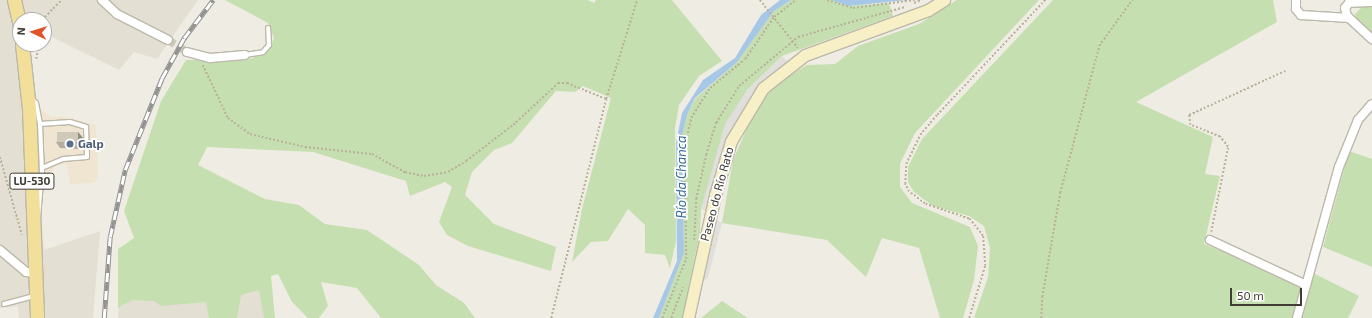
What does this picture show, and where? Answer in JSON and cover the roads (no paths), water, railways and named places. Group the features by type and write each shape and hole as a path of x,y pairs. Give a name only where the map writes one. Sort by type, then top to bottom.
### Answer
{"main road":[{"path":"14,0 17,12"},
{"name":"LU-530","path":"23,52 27,95 29,238 36,273 37,318"}],"street":[{"path":"102,0 117,14 168,40"},
{"name":"Paseo do Río Rato","path":"688,318 715,195 731,141 763,88 805,55 928,10 944,0"},
{"path":"1296,0 1296,9 1301,15 1349,18"},
{"path":"1372,2 1348,3 1345,8 1349,18 1372,39"},
{"path":"187,52 200,58 245,55"},
{"path":"1296,318 1339,167 1358,120 1372,104"},
{"path":"1210,240 1306,285"},
{"path":"0,250 26,272 36,273"}],"lane":[{"path":"245,55 263,52 269,45 268,28"},
{"path":"27,95 36,103 40,124 42,168 40,211 29,238"},
{"path":"40,124 70,122 86,127 88,157 63,159 42,168"},
{"path":"4,304 36,295"}],"water":[{"name":"Río da Chanca","path":"780,0 791,0 774,11 737,62 695,98 687,115 682,136 684,253 659,318 653,318 677,261 676,143 682,113 703,80 735,58 761,15"},
{"path":"831,0 907,0 849,6"}],"tunnel":[{"path":"168,40 187,52"}],"railway":[{"path":"104,318 110,237 125,170 162,78 184,38 213,0"}],"place":[{"name":"Galp","path":"70,144"}]}
